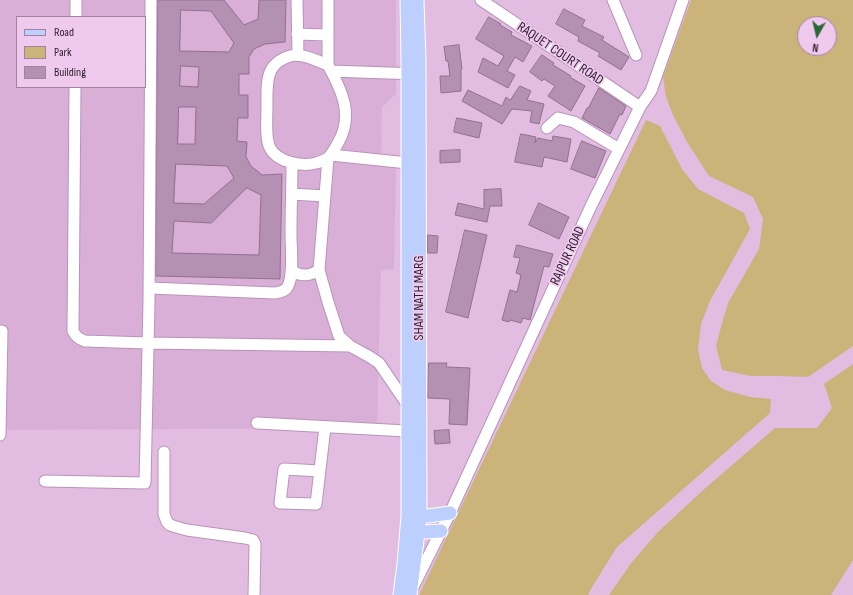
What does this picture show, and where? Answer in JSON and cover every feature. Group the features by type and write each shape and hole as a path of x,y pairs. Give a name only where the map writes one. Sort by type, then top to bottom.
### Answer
{"main road":[{"name":"SHAM NATH MARG","path":"407,0 413,73 419,90 413,163 419,244 414,405 407,431 414,517"},
{"name":"SHAM NATH MARG","path":"407,594 414,517 413,73 417,0"},
{"path":"414,517 450,513"},
{"path":"412,532 441,531"}],"street":[{"path":"76,0 76,16"},
{"path":"45,481 145,483 149,288 151,0"},
{"path":"297,0 298,55"},
{"path":"328,0 330,68 344,98 346,114 340,139 329,157 319,270 339,336 350,346 379,363 414,405"},
{"name":"RAQUET COURT ROAD","path":"481,0 640,107"},
{"path":"612,0 636,55"},
{"name":"RAJPUR ROAD","path":"407,594 450,513 591,206 640,107 651,90 683,0"},
{"path":"297,34 328,35"},
{"path":"413,73 330,68 306,56 298,55 291,56 275,64 271,69 267,81 268,139 270,148 276,155 284,160 292,163 315,163 329,157 413,163"},
{"path":"75,88 73,331 80,340 148,343 350,346"},
{"path":"419,90 425,104 424,228 419,244"},
{"path":"547,128 558,118 574,122 619,149"},
{"path":"149,288 276,293 283,291 288,286 292,271 292,163"},
{"path":"292,194 325,196"},
{"path":"292,271 298,275 305,276 314,274 319,270"},
{"path":"0,435 2,331"},
{"path":"257,424 407,431"},
{"path":"320,471 284,469 280,503 316,504 320,471 325,427"},
{"path":"164,452 164,514 167,522 176,528 254,540 254,595"}],"shaded area":[{"path":"0,0 396,0 396,94 382,107 381,162 396,164 394,269 381,270 377,428 0,430"}],"green space":[{"path":"691,0 853,0 853,346 808,377 751,376 722,370 716,346 722,323 728,303 759,249 763,219 753,197 709,176 687,142 673,115 666,97 663,77"},
{"path":"646,120 660,126 682,169 698,189 744,213 750,229 710,301 701,324 698,349 702,368 711,381 725,390 750,397 771,399 770,413 617,547 588,595 419,595"},
{"path":"853,364 853,560 831,595 609,595 632,562 658,532 701,492 775,428 817,428 832,408 824,384"}],"building":[{"path":"158,0 224,0 244,25 258,19 259,0 286,0 285,42 265,44 254,49 249,57 249,74 239,74 239,95 248,95 248,118 238,118 237,141 247,142 246,157 251,166 262,175 282,174 280,279 156,276","holes":["181,10 211,11 234,43 229,52 180,51","181,66 199,67 198,87 180,86","179,107 196,107 195,144 178,144","176,164 227,166 234,178 204,204 174,203","247,188 261,195 259,255 172,253 174,221 211,223"]},
{"path":"564,9 585,20 582,26 604,37 602,40 629,57 621,70 598,56 600,53 578,41 579,37 556,24"},
{"path":"489,17 512,32 511,35 532,46 523,62 515,57 507,71 515,75 508,88 478,72 483,58 498,66 504,56 476,39"},
{"path":"459,45 462,69 461,91 441,93 440,76 450,76 444,47"},
{"path":"542,55 554,63 553,65 585,86 571,111 548,96 555,86 544,79 542,81 530,72"},
{"path":"520,86 531,91 527,100 544,104 539,124 530,122 532,111 512,109 502,124 462,101 468,90 502,106 506,97 510,100"},
{"path":"599,88 626,106 622,115 620,114 610,134 582,118"},
{"path":"457,118 482,123 479,138 454,132"},
{"path":"521,134 536,137 535,143 538,138 552,141 553,136 571,139 567,162 544,157 542,167 515,162"},
{"path":"582,141 606,151 595,178 571,169"},
{"path":"460,150 460,162 440,163 440,151"},
{"path":"501,189 502,206 490,206 487,222 455,215 458,203 484,209 484,190"},
{"path":"539,203 569,217 559,239 529,225"},
{"path":"465,230 487,235 468,318 446,312"},
{"path":"428,235 438,236 437,253 428,253"},
{"path":"517,245 553,254 549,267 544,266 530,320 523,318 521,323 510,320 509,322 502,320 510,290 517,292 521,275 516,273 520,258 514,257"},
{"path":"429,363 447,363 446,367 470,368 467,425 449,424 450,399 428,398"},
{"path":"449,430 450,443 435,444 434,431"}]}
